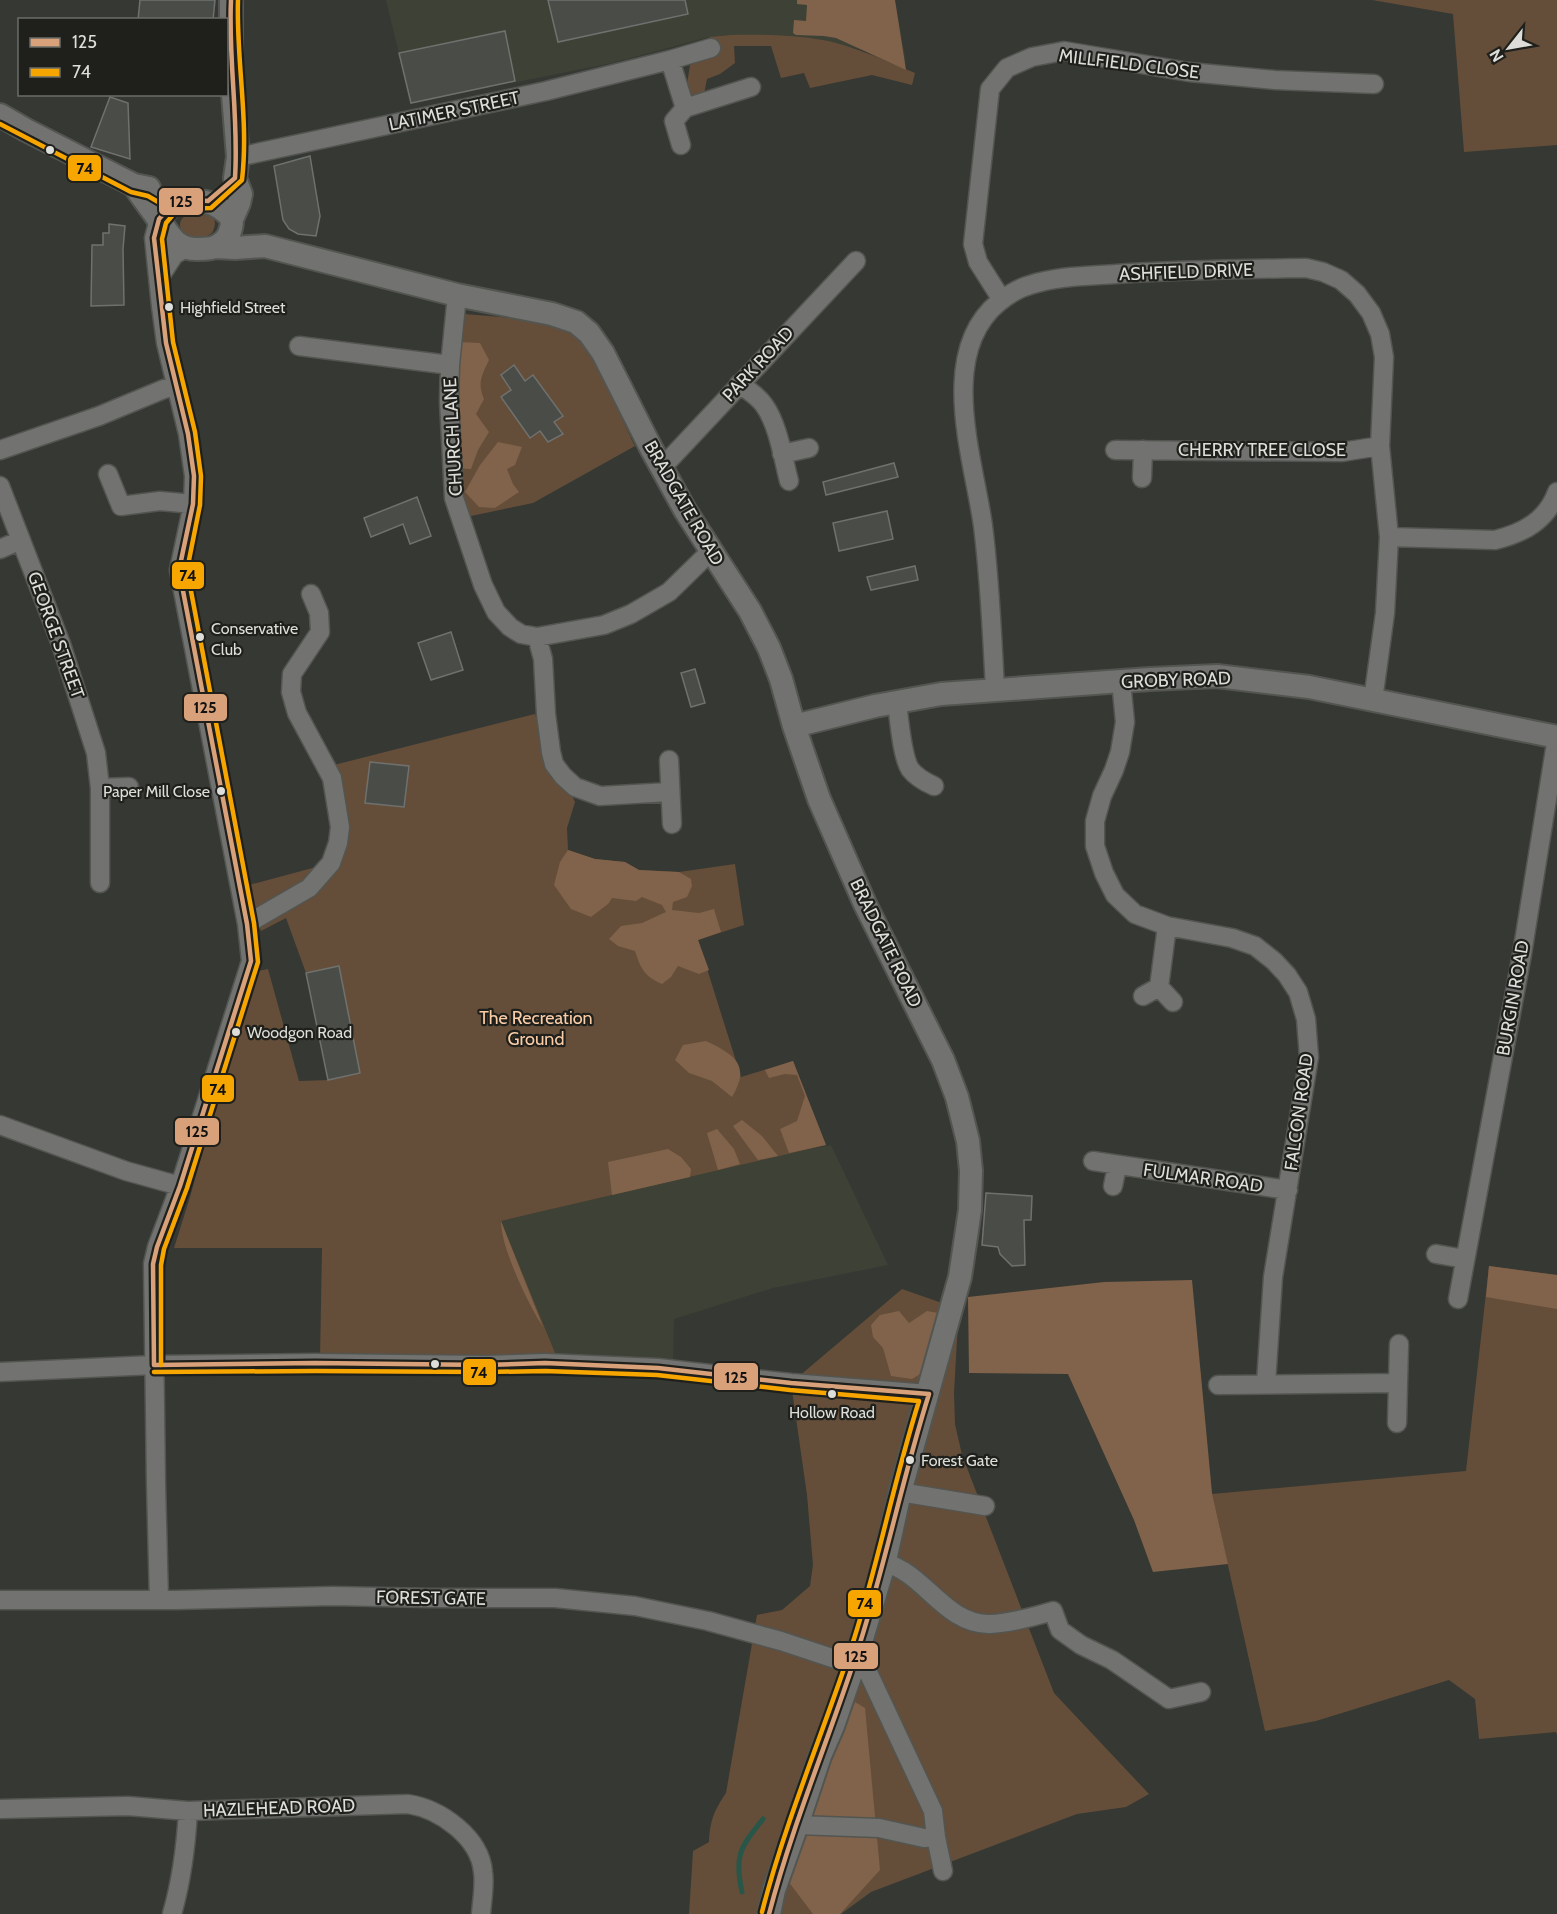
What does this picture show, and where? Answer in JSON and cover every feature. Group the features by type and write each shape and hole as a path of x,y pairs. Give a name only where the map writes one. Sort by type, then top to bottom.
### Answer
{"street":[{"path":"143,187 159,219 176,243 186,248 205,249 216,247 230,234 241,194 236,167 231,69 231,0"},
{"name":"LATIMER STREET","path":"236,167 537,94 711,48"},
{"name":"MILLFIELD CLOSE","path":"1002,300 978,262 973,244 990,89 1007,68 1032,57 1064,51 1200,73 1362,89"},
{"path":"670,60 685,108"},
{"path":"681,146 674,121 685,108 751,87"},
{"path":"0,114 35,135 174,202 208,201 222,208 232,220"},
{"path":"208,201 236,167"},
{"path":"159,1600 153,1264 251,961 247,924 178,570 193,504 194,476 188,434 166,343 154,238 159,219 174,202"},
{"name":"BRADGATE ROAD","path":"232,220 265,246"},
{"name":"BRADGATE ROAD","path":"216,247 265,246 457,295 552,314 576,322 589,333 603,353 685,510 750,611 768,648 781,680 819,799 865,904 943,1060 957,1097 968,1141 971,1171 970,1210 960,1277 900,1492 885,1561 833,1726 796,1825 768,1914"},
{"path":"159,278 174,255 186,248"},
{"name":"PARK ROAD","path":"660,465 670,459 856,261"},
{"name":"ASHFIELD DRIVE","path":"995,689 983,527 963,413 969,346 977,327 987,312 1016,290 1050,280 1159,272 1306,268 1341,280 1357,294 1371,313 1380,334 1384,357 1380,446 1389,537 1385,607 1373,700"},
{"name":"CHURCH LANE","path":"457,295 450,365 449,411 454,498 475,565 496,612 510,627 521,634 537,637"},
{"name":"CHURCH LANE","path":"299,346 450,365"},
{"path":"739,384 764,404 772,418 789,481"},
{"path":"0,450 99,416 176,386"},
{"name":"CHERRY TREE CLOSE","path":"1115,450 1342,452 1380,446"},
{"path":"782,454 809,448"},
{"path":"1142,478 1143,450"},
{"path":"108,474 121,506 160,501 193,504"},
{"name":"GEORGE STREET","path":"0,486 61,644 96,753 100,788 100,883"},
{"path":"1389,537 1495,540 1511,536 1529,528 1543,517 1553,504 1557,492"},
{"path":"0,549 21,540"},
{"path":"669,792 600,796 574,787 563,776 554,764 550,752 543,659 537,637 604,624 631,614 669,592 711,551"},
{"path":"247,924 309,888 331,863 338,843 340,827 332,778 297,713 291,692 292,674 320,632 319,613 311,594"},
{"name":"GROBY ROAD","path":"794,726 941,694 1217,676 1309,687 1557,737"},
{"name":"FALCON ROAD","path":"1121,681 1125,722 1120,752 1102,796 1095,821 1095,846 1104,873 1115,895 1135,914 1167,926 1232,938 1255,946 1287,975 1298,992 1306,1019 1309,1057 1273,1277 1266,1383"},
{"path":"897,702 904,749 910,769 921,779 934,786"},
{"name":"BURGIN ROAD","path":"1458,1299 1522,954 1557,737"},
{"path":"669,760 672,824"},
{"path":"100,788 129,787"},
{"path":"1159,987 1167,926"},
{"path":"1143,996 1159,987"},
{"path":"1159,987 1173,1002"},
{"path":"0,1125 126,1171 180,1186"},
{"name":"FULMAR ROAD","path":"1093,1161 1288,1190"},
{"name":"FULMAR ROAD","path":"1113,1186 1117,1166"},
{"path":"1436,1254 1465,1259"},
{"path":"1397,1423 1399,1344"},
{"path":"0,1372 154,1365 545,1363 658,1368 791,1383 929,1394"},
{"path":"1218,1384 1397,1383"},
{"path":"900,1492 984,1506"},
{"path":"885,1561 906,1572 948,1608 972,1621 988,1624 1053,1611 1060,1630 1081,1645 1112,1660 1169,1699 1201,1692"},
{"name":"FOREST GATE","path":"0,1600 159,1600 333,1596 555,1598 635,1605 708,1620 854,1662"},
{"path":"854,1662 867,1670 933,1811 943,1871"},
{"name":"HAZLEHEAD ROAD","path":"0,1809 128,1806 188,1811 408,1804 423,1806 448,1819 474,1848 483,1872 481,1914"},
{"path":"172,1914 186,1853 188,1811"},
{"path":"796,1825 879,1828 924,1838 936,1837"}],"shaded area":[{"path":"386,0 895,0 906,62 824,40 730,35 709,37 612,63 411,103"},
{"path":"797,0 895,0 906,70 836,38 796,35 793,33 794,20 806,21 807,5 797,4"},
{"path":"460,342 480,343 489,360 482,375 484,399 476,414 489,432 478,450 471,469 452,468"},
{"path":"498,442 522,447 515,465 507,469 519,492 495,508 479,507 465,492 480,465"},
{"path":"568,850 595,859 625,862 639,870 679,872 691,879 692,886 687,897 673,902 672,910 699,913 714,909 721,932 698,940 709,970 699,974 678,966 671,977 662,984 647,975 635,951 618,946 609,939 621,926 642,923 666,912 662,905 642,897 636,901 612,898 591,917 571,909 554,885 560,862"},
{"path":"706,1041 725,1051 737,1062 740,1077 732,1097 712,1081 689,1073 675,1060 683,1045"},
{"path":"793,1061 826,1145 789,1153 780,1129 797,1121 805,1096 797,1075 785,1074 769,1078 765,1070"},
{"path":"742,1120 762,1136 778,1156 758,1160 733,1126"},
{"path":"717,1129 734,1149 740,1164 718,1170 707,1133"},
{"path":"831,1145 888,1265 773,1288 674,1319 673,1363 558,1360 501,1221"},
{"path":"668,1149 681,1157 691,1169 690,1177 612,1195 608,1162"},
{"path":"501,1221 543,1327 530,1305 510,1260"},
{"path":"1489,1266 1557,1275 1557,1309 1486,1297"},
{"path":"1192,1280 1212,1493 1228,1564 1153,1572 1134,1520 1068,1374 969,1373 968,1297 1104,1282"},
{"path":"899,1311 909,1323 927,1311 938,1313 922,1373 912,1379 891,1376 883,1348 873,1337 871,1325 880,1315"},
{"path":"855,1702 865,1708 880,1870 840,1914 813,1914 785,1877"}],"green space":[{"path":"1372,0 1557,0 1557,145 1464,152 1453,14"},
{"path":"777,35 834,42 915,73 912,85 872,75 810,88 804,73 781,78 771,46 734,46 735,63 720,74 707,79 704,94 692,95 687,84 690,65 712,55 709,37"},
{"path":"192,212 208,214 214,218 212,233 196,238 184,233 180,228 180,222"},
{"path":"465,314 537,321 573,333 581,341 598,369 635,446 533,503 471,516 454,498 449,401"},
{"name":"The Recreation Ground","path":"535,714 554,764 563,776 575,802 567,828 568,850 595,859 625,862 639,870 679,872 735,864 744,925 698,940 741,1077 793,1061 826,1145 501,1221 558,1360 320,1359 322,1248 174,1248 253,972 268,969 299,1081 328,1080 360,1073 339,966 306,973 286,918 261,931 249,885 331,863 338,843 326,767"},
{"path":"1489,1266 1557,1275 1557,1735 1556,1732 1479,1739 1475,1699 1449,1680 1316,1721 1265,1731 1212,1494 1466,1471"},
{"path":"902,1289 942,1303 959,1304 954,1393 955,1424 962,1455 1054,1693 1149,1794 1126,1807 1077,1814 871,1892 841,1914 689,1914 693,1851 709,1842 713,1816 726,1793 757,1615 782,1610 810,1586 813,1565 807,1495 791,1383"}],"building":[{"path":"140,0 215,0 213,18 138,18"},
{"path":"548,0 685,0 688,14 558,42"},
{"path":"505,31 515,81 411,103 399,53"},
{"path":"110,97 128,103 130,159 91,147"},
{"path":"310,156 320,216 316,236 298,234 289,229 283,220 274,166"},
{"path":"109,224 125,226 124,305 91,306 92,245 103,245 103,233 109,233"},
{"path":"514,365 525,381 533,375 563,416 554,422 563,434 548,442 540,431 530,438 501,397 511,390 501,375"},
{"path":"894,463 898,477 826,495 823,482"},
{"path":"417,497 431,536 410,544 403,524 371,537 364,518"},
{"path":"887,511 893,539 839,551 833,523"},
{"path":"915,566 918,580 871,590 867,577"},
{"path":"451,632 463,670 431,680 418,643"},
{"path":"695,669 705,703 691,707 681,673"},
{"path":"370,762 409,766 404,807 365,803"},
{"path":"339,966 360,1073 328,1080 306,973"},
{"path":"986,1193 1032,1196 1031,1220 1024,1220 1025,1265 1012,1266 1000,1254 998,1247 982,1245"}],"waterway":[{"path":"742,1892 739,1869 741,1852 763,1819"}],"transit line":[{"name":"125","path":"154,1365 153,1264 157,1247 180,1186 251,961 247,924 179,570 193,504 194,476 188,434 166,343 154,238 159,219 174,202 208,201 235,178 236,133 230,22 231,0"},
{"name":"74","path":"161,1365 161,1265 164,1249 187,1188 258,962 254,923 187,570 200,505 201,476 195,432 173,342 162,239 166,223 178,209 211,208 242,180 244,135 238,0"},
{"name":"74","path":"0,124 131,192 148,196 170,209"},
{"name":"125","path":"154,1365 545,1363 658,1368 791,1383 929,1394"},
{"name":"74","path":"154,1372 545,1371 657,1375 919,1401 854,1639 794,1809 762,1912"},
{"name":"125","path":"769,1914 789,1846 860,1643 929,1394"}],"place":[{"name":"Highfield Street","path":"169,307"},
{"name":"Conservative Club","path":"200,637"},
{"name":"Paper Mill Close","path":"221,791"},
{"name":"Woodgon Road","path":"236,1032"},
{"name":"Hollow Road","path":"832,1394"},
{"name":"Forest Gate","path":"910,1460"}]}
